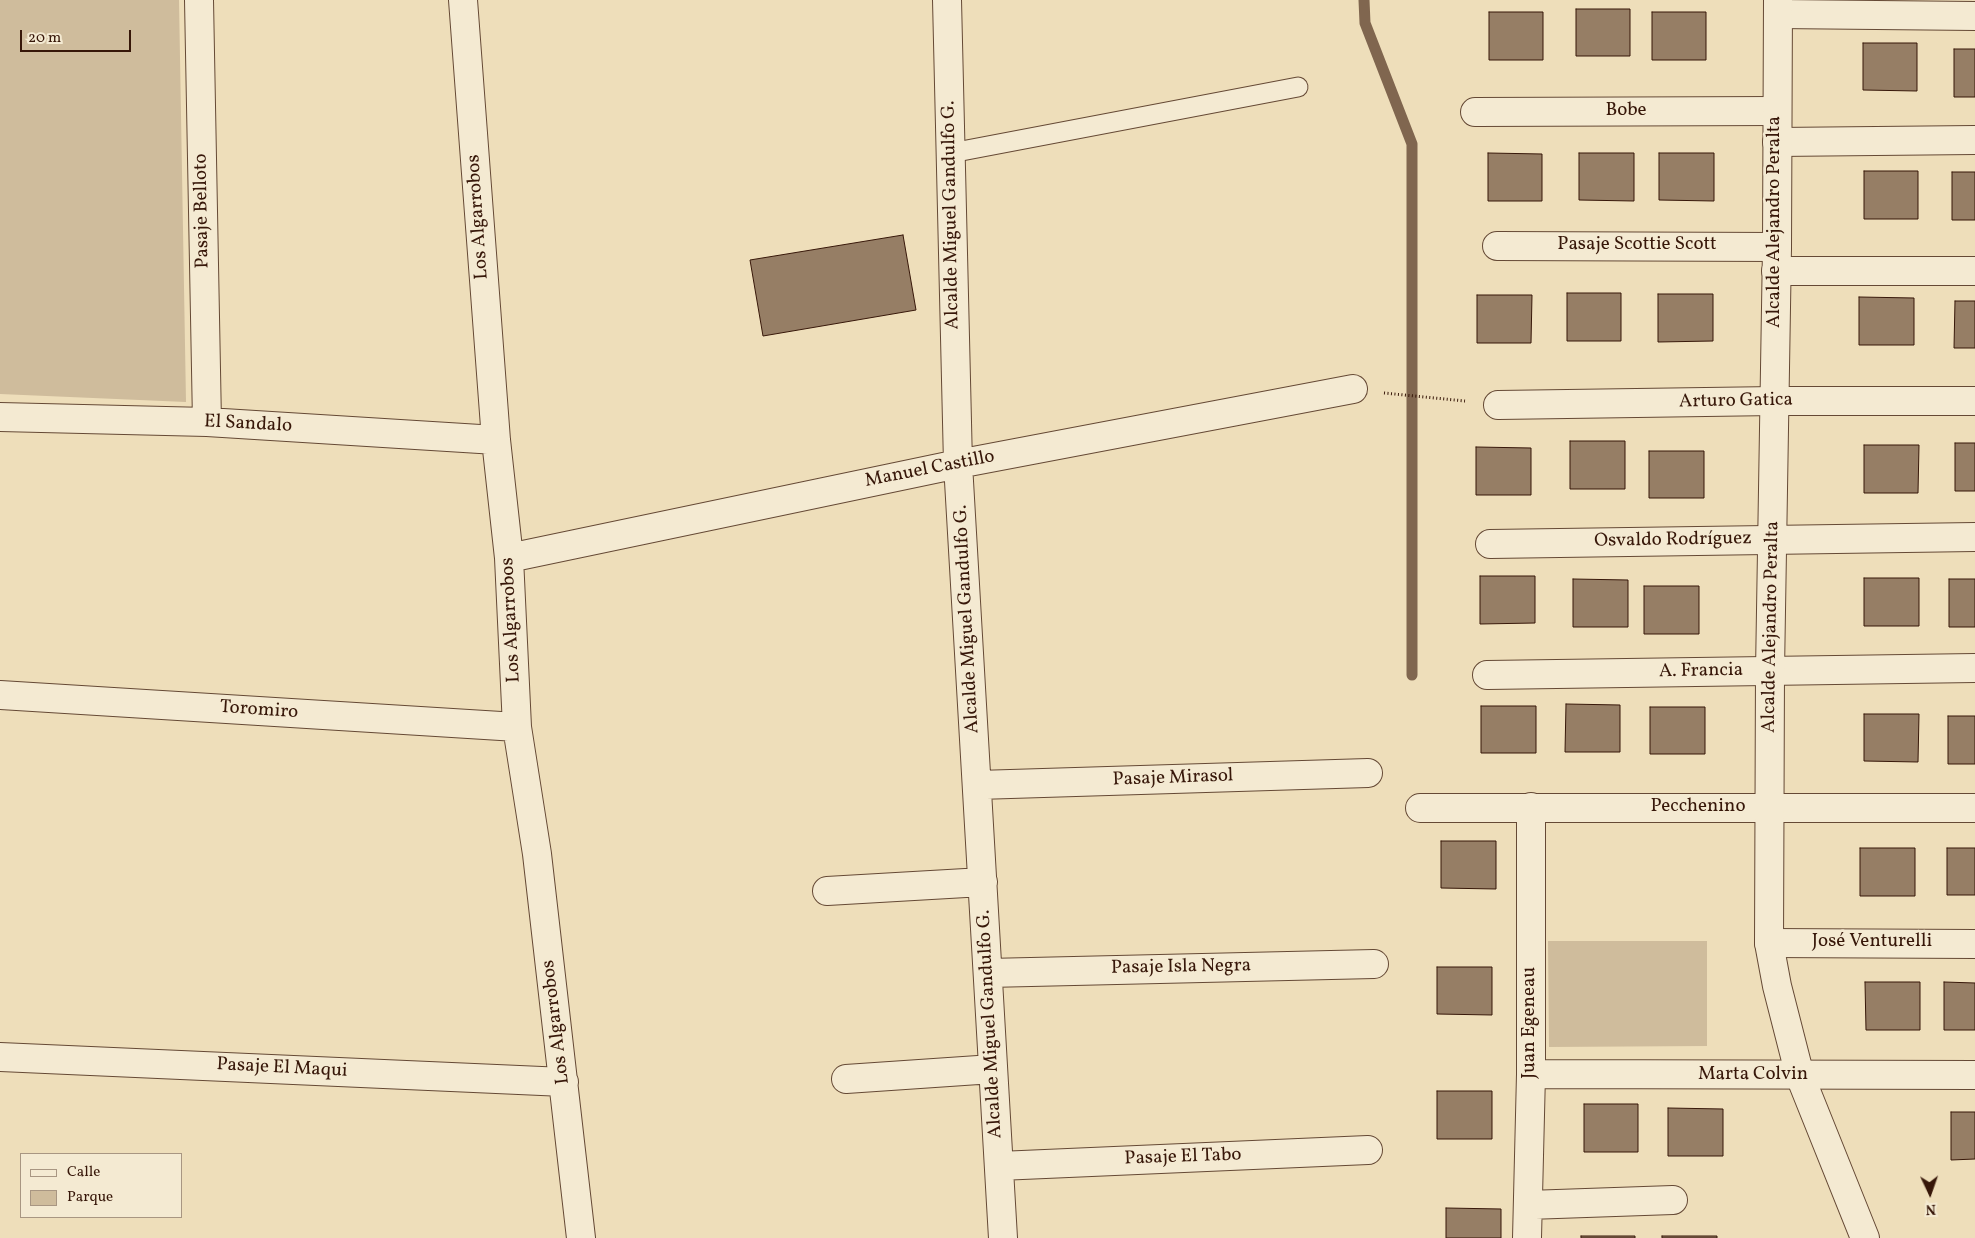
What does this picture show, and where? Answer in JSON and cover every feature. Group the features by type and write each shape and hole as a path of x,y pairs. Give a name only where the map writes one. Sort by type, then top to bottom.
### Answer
{"street":[{"name":"Pasaje Belloto","path":"199,0 206,422"},
{"name":"Los Algarrobos","path":"463,0 496,440 509,558 517,727 537,854 581,1238"},
{"name":"Alcalde Miguel Gandulfo G.","path":"947,0 958,464 1003,1238"},
{"path":"1778,7 1975,16"},
{"name":"Alcalde Alejandro Peralta","path":"1778,7 1777,259 1770,671 1768,943 1800,1076 1865,1238"},
{"name":"Bobe","path":"1475,112 1777,111"},
{"path":"1777,142 1975,140"},
{"name":"Pasaje Scottie Scott","path":"1497,246 1777,259 1975,271"},
{"name":"Manuel Castillo","path":"509,558 958,464 1353,389"},
{"name":"Arturo Gatica","path":"1498,405 1775,401 1975,402"},
{"name":"El Sandalo","path":"0,417 206,422 496,440"},
{"name":"Osvaldo Rodríguez","path":"1490,544 1975,538"},
{"name":"A. Francia","path":"1487,675 1975,668"},
{"name":"Toromiro","path":"0,695 517,727"},
{"name":"Pasaje Mirasol","path":"978,785 1368,773"},
{"name":"Juan Egeneau","path":"1527,1238 1531,1074 1531,807"},
{"name":"Pecchenino","path":"1420,808 1975,808"},
{"path":"827,891 983,882"},
{"name":"José Venturelli","path":"1768,943 1975,944"},
{"name":"Pasaje Isla Negra","path":"988,973 1374,964"},
{"name":"Pasaje El Maqui","path":"0,1057 564,1082"},
{"path":"846,1079 994,1069"},
{"name":"Marta Colvin","path":"1531,1074 1975,1075"},
{"name":"Pasaje El Tabo","path":"999,1166 1368,1150"},
{"path":"1528,1205 1673,1200"}],"lane":[{"path":"951,153 1298,87"}],"path":[{"path":"1353,389 1498,405"}],"green space":[{"path":"0,0 179,0 186,402 0,394"},
{"path":"1548,941 1707,941 1707,1046 1549,1047"}],"building":[{"path":"1576,9 1630,9 1630,56 1576,56"},
{"path":"1489,12 1543,12 1543,60 1489,60"},
{"path":"1652,12 1706,12 1706,60 1652,60"},
{"path":"1863,43 1917,43 1917,91 1863,90"},
{"path":"1954,49 1975,49 1975,97 1954,97"},
{"path":"1488,153 1542,154 1542,201 1488,201"},
{"path":"1579,153 1634,153 1634,201 1579,200"},
{"path":"1659,153 1714,153 1714,201 1659,200"},
{"path":"1864,171 1918,171 1918,219 1864,219"},
{"path":"1952,172 1975,172 1975,220 1952,220"},
{"path":"903,235 916,310 763,336 750,260"},
{"path":"1567,293 1621,293 1621,341 1567,341"},
{"path":"1658,294 1713,294 1713,341 1658,342"},
{"path":"1477,295 1532,295 1531,343 1477,343"},
{"path":"1859,297 1914,298 1914,345 1859,345"},
{"path":"1955,301 1975,301 1975,348 1954,348"},
{"path":"1570,441 1625,441 1625,489 1570,489"},
{"path":"1955,443 1975,443 1975,491 1955,491"},
{"path":"1864,445 1919,445 1918,493 1864,493"},
{"path":"1476,447 1531,448 1531,495 1476,495"},
{"path":"1649,451 1704,451 1704,498 1649,498"},
{"path":"1480,576 1535,576 1535,623 1480,624"},
{"path":"1864,578 1919,578 1919,626 1864,626"},
{"path":"1573,579 1628,580 1628,627 1573,627"},
{"path":"1949,579 1975,579 1975,627 1949,627"},
{"path":"1644,586 1699,586 1699,634 1644,634"},
{"path":"1566,704 1620,705 1620,752 1565,752"},
{"path":"1481,706 1536,706 1536,753 1481,753"},
{"path":"1650,707 1705,707 1705,754 1650,754"},
{"path":"1864,714 1919,714 1918,762 1864,761"},
{"path":"1948,716 1975,716 1975,764 1948,764"},
{"path":"1441,841 1496,841 1496,889 1441,888"},
{"path":"1860,848 1915,848 1915,896 1860,896"},
{"path":"1947,848 1975,848 1975,895 1947,895"},
{"path":"1437,967 1492,967 1492,1015 1437,1014"},
{"path":"1865,982 1920,982 1920,1030 1866,1030"},
{"path":"1944,982 1975,983 1975,1030 1944,1030"},
{"path":"1437,1091 1492,1091 1492,1139 1437,1139"},
{"path":"1584,1104 1638,1104 1638,1152 1584,1152"},
{"path":"1668,1108 1723,1109 1723,1156 1668,1156"},
{"path":"1951,1112 1975,1112 1975,1159 1951,1160"},
{"path":"1446,1208 1501,1209 1501,1238 1446,1238"},
{"path":"1581,1236 1635,1236 1635,1238 1581,1238"},
{"path":"1662,1236 1717,1236 1717,1238 1662,1238"}],"waterway":[{"path":"1364,0 1365,23 1412,144 1412,675"}]}
